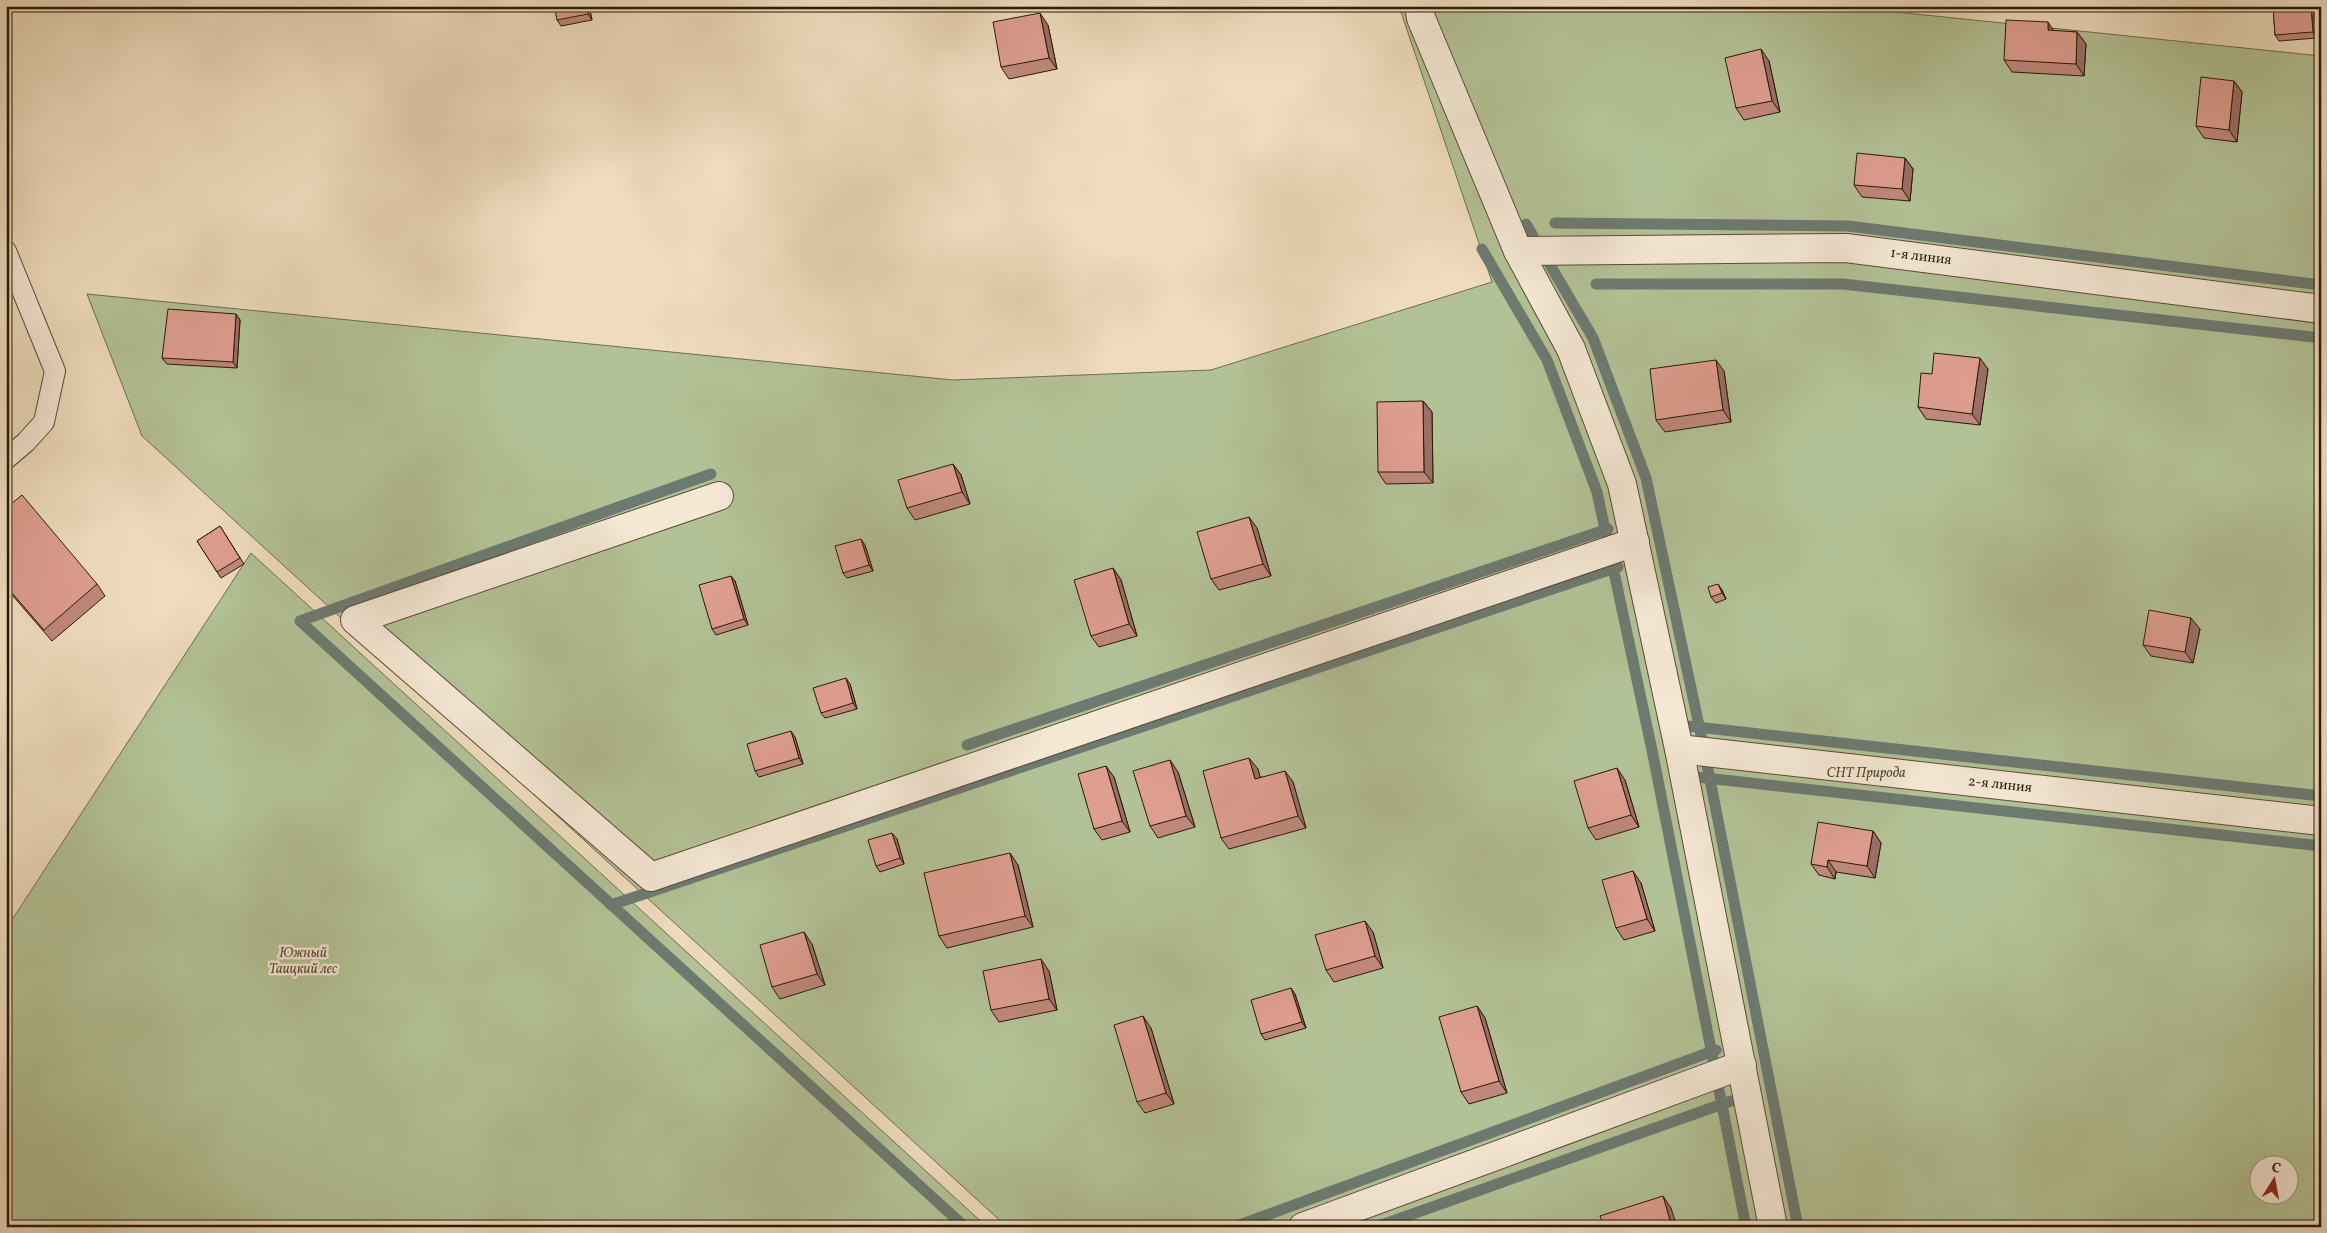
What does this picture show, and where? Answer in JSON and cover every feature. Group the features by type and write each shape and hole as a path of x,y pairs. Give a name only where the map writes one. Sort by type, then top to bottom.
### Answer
{"street":[{"path":"1419,6 1421,18 1518,251 1571,349 1622,484 1679,749 1773,1227"},
{"name":"1-я линия","path":"1518,251 1846,248 2321,309"},
{"path":"719,496 355,620 651,876 1635,542"},
{"name":"2-я линия","path":"1679,749 2321,821"},
{"path":"1303,1227 1742,1065"}],"lane":[{"path":"6,251 55,370 44,422 26,442 6,459"}],"green space":[{"name":"СНТ Природа","path":"1399,6 1867,6 1867,9 2321,56 2321,1227 1007,1227 142,436 87,294 953,380 1211,370 1492,282"},
{"name":"Южный Таицкий лес","path":"251,553 987,1227 6,1227 6,929"}],"building":[{"path":"554,6 586,6 588,14 557,20"},
{"path":"2273,6 2311,6 2313,32 2275,35"},
{"path":"1040,13 1049,58 1001,67 993,22"},
{"path":"2006,20 2048,22 2048,30 2077,32 2076,64 2004,60"},
{"path":"1761,49 1772,101 1736,108 1725,58"},
{"path":"2201,77 2234,81 2229,130 2196,126"},
{"path":"1857,153 1905,158 1902,189 1854,185"},
{"path":"168,309 236,314 233,362 162,358"},
{"path":"1934,353 1980,358 1972,414 1918,407 1921,373 1932,374"},
{"path":"1716,360 1723,410 1656,420 1650,369"},
{"path":"1423,401 1424,472 1378,472 1377,402"},
{"path":"953,464 962,492 907,508 898,480"},
{"path":"22,495 97,584 44,630 6,586 6,508"},
{"path":"1249,517 1263,564 1211,579 1197,532"},
{"path":"220,526 240,558 217,572 197,541"},
{"path":"861,539 869,565 843,573 835,546"},
{"path":"1113,568 1129,624 1091,636 1074,580"},
{"path":"731,576 744,619 712,629 699,585"},
{"path":"1718,584 1722,593 1711,597 1708,587"},
{"path":"2149,610 2191,618 2185,652 2143,645"},
{"path":"846,678 853,703 821,713 813,688"},
{"path":"791,731 799,758 755,771 747,744"},
{"path":"1249,758 1255,779 1285,771 1298,816 1221,838 1203,771"},
{"path":"1170,760 1186,816 1150,826 1133,771"},
{"path":"1106,766 1122,821 1094,829 1078,774"},
{"path":"1617,768 1631,815 1588,828 1574,781"},
{"path":"1818,822 1873,831 1867,866 1828,860 1827,867 1811,864"},
{"path":"892,833 900,858 876,866 868,840"},
{"path":"1010,853 1025,916 939,936 924,873"},
{"path":"1633,871 1647,919 1616,928 1602,880"},
{"path":"1365,921 1375,956 1326,970 1315,935"},
{"path":"804,932 817,974 772,987 760,945"},
{"path":"1041,959 1049,999 991,1010 983,971"},
{"path":"1291,988 1302,1022 1261,1034 1251,1000"},
{"path":"1477,1006 1499,1081 1461,1092 1439,1017"},
{"path":"1143,1016 1166,1093 1137,1102 1114,1025"},
{"path":"1663,1196 1672,1227 1604,1227 1600,1216"}],"waterway":[{"path":"1555,223 1848,226 2321,285"},
{"path":"1526,224 1593,338 1646,478 1703,744 1798,1227"},
{"path":"1482,249 1547,360 1597,492 1653,755 1746,1227"},
{"path":"1596,284 1843,284 2321,338"},
{"path":"711,474 300,621 965,1227"},
{"path":"967,745 1608,529"},
{"path":"611,905 1618,567"},
{"path":"1688,726 2321,796"},
{"path":"1697,777 2321,846"},
{"path":"1234,1227 1716,1050"},
{"path":"1376,1227 1731,1101"}]}
